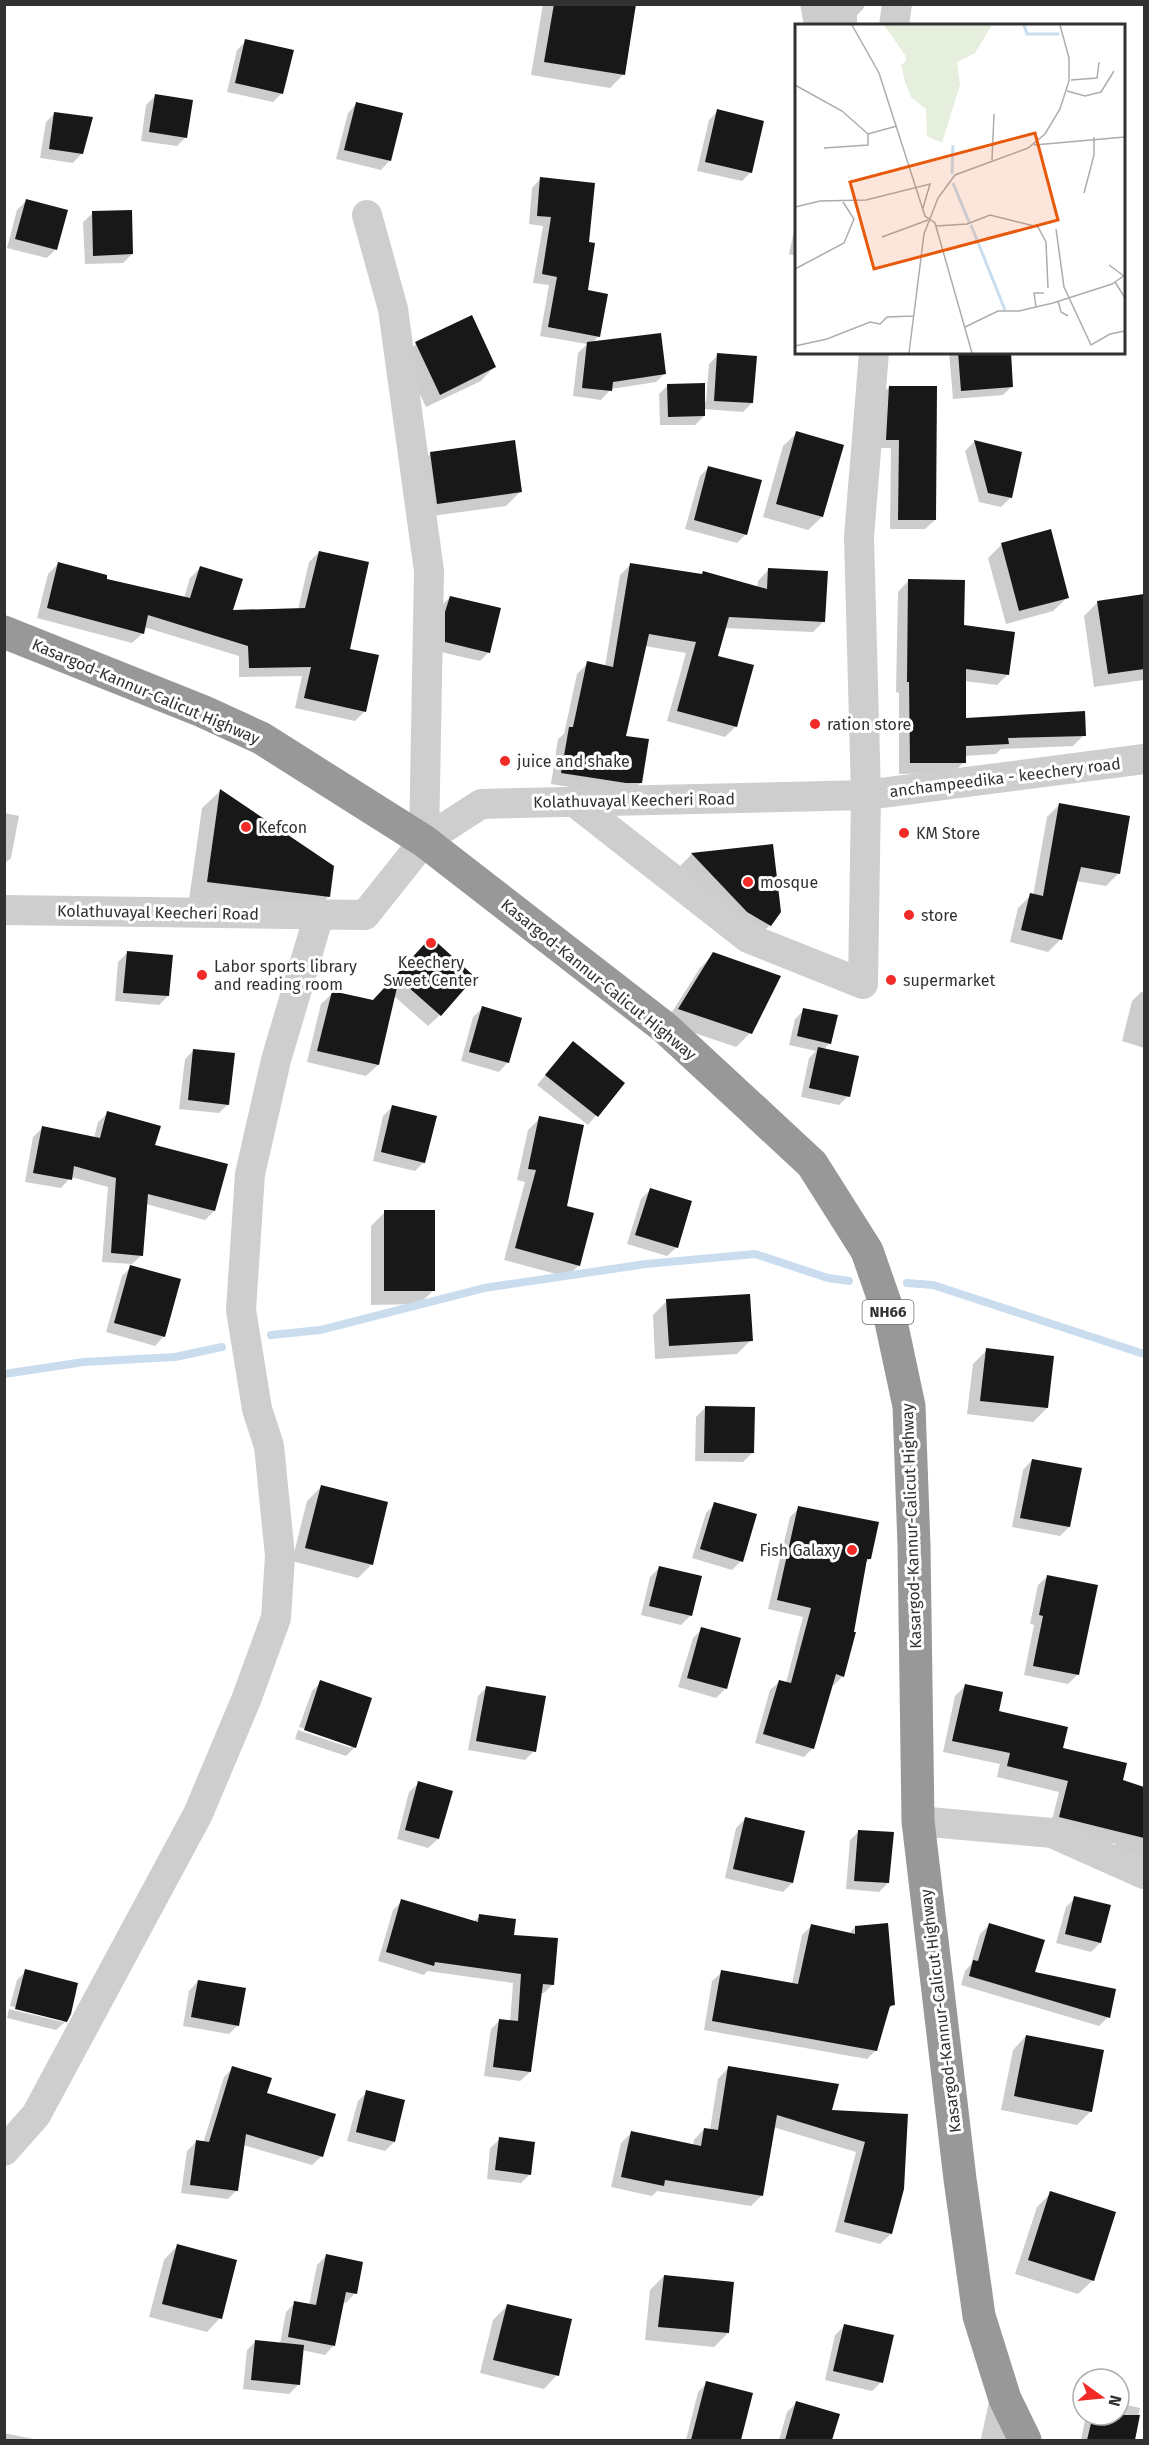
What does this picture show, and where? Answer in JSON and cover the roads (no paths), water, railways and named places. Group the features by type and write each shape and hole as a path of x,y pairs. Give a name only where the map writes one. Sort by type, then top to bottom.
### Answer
{"highway":[{"name":"Kasargod-Kannur-Calicut Highway","path":"4,632 202,711 261,738 424,841 664,1027 734,1091 812,1164 867,1251 890,1317 909,1406 914,1546 918,1821 960,2179 979,2316 1005,2399 1025,2440"}],"street":[{"path":"894,24 897,4"},
{"path":"367,215 393,309 429,572 424,841"},
{"path":"573,801 748,938 863,984 866,795 859,537 874,354"},
{"name":"anchampeedika - keechery road","path":"866,795 1144,759"},
{"name":"Kolathuvayal Keecheri Road","path":"4,910 365,915 424,841 481,804 866,795"},
{"path":"4,2151 36,2115 198,1814 246,1700 276,1618 280,1557 269,1446 257,1409 241,1310 250,1174 276,1060 319,915"},
{"path":"918,1821 1052,1833 1144,1874"},
{"path":"996,2440 1005,2399"}],"waterway":[{"path":"271,1335 320,1330 484,1288 646,1264 755,1254 828,1278 849,1281"},
{"path":"907,1283 933,1285 1144,1354"},
{"path":"4,1374 84,1362 175,1357 222,1347"}],"place":[{"name":"ration store","path":"815,724"},
{"name":"juice and shake","path":"505,761"},
{"name":"Kefcon","path":"246,827"},
{"name":"KM Store","path":"904,833"},
{"name":"mosque","path":"748,882"},
{"name":"store","path":"909,915"},
{"name":"Keechery Sweet Center","path":"431,943"},
{"name":"Labor sports library and reading room","path":"202,975"},
{"name":"supermarket","path":"891,980"},
{"name":"Fish Galaxy","path":"852,1550"}]}
